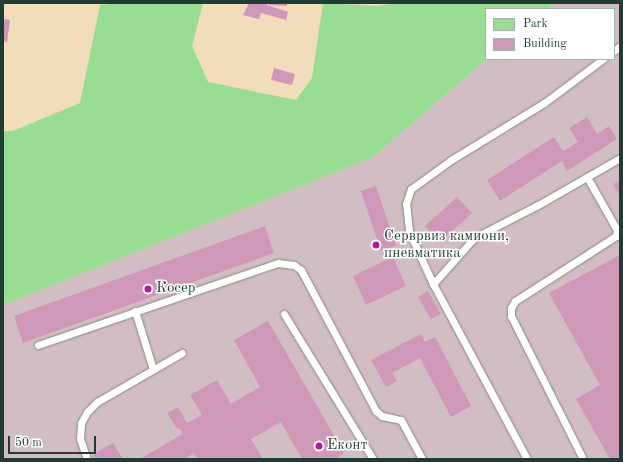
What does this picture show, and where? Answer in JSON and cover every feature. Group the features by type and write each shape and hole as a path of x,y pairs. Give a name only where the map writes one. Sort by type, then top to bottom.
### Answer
{"lane":[{"path":"527,459 433,284 409,231 406,204 411,189 451,160 544,103 602,60"},
{"path":"433,284 474,238 620,158"},
{"path":"583,459 511,316 511,308 515,301 616,236 617,230 587,177"},
{"path":"38,345 278,263 294,265 301,270 376,411 382,416 401,420 422,459"},
{"path":"135,311 153,370"},
{"path":"284,314 373,459"},
{"path":"87,459 80,439 81,423 87,412 97,402 182,353"}],"shaded area":[{"path":"553,3 620,3 620,459 3,459 3,305 372,158 486,60 615,60 615,8 547,8"}],"green space":[{"path":"123,3 203,3 192,46 208,82 296,100 312,78 323,3 376,6 397,3 553,3 547,8 485,8 486,60 372,158 3,305 3,131 13,131 80,103 100,5"}],"building":[{"path":"249,3 267,3 267,5 288,12 286,20 261,13 259,19 243,15"},
{"path":"269,3 287,3 287,6 269,5"},
{"path":"3,19 10,20 7,42 3,41"},
{"path":"274,68 295,74 292,85 271,80"},
{"path":"587,117 597,134 609,126 617,139 567,171 562,161 500,201 487,180 554,137 563,151 578,142 569,128"},
{"path":"620,181 620,196 613,184"},
{"path":"376,186 396,246 381,251 361,191"},
{"path":"457,197 472,213 440,242 425,226"},
{"path":"265,226 274,253 23,343 14,316"},
{"path":"620,255 620,457 610,459 576,399 600,385 549,293"},
{"path":"393,257 406,286 366,305 353,276"},
{"path":"428,291 441,314 431,319 418,297"},
{"path":"268,321 344,453 335,459 302,459 281,422 251,439 263,459 198,459 194,453 184,459 140,459 183,434 179,428 177,429 167,413 178,407 187,423 202,415 190,395 217,380 231,404 260,387 234,340"},
{"path":"421,334 425,342 435,337 471,406 451,417 420,358 392,373 397,381 386,387 371,360"},
{"path":"113,443 123,459 96,459 93,454"}],"place":[{"name":"Серврвиз камиони, пневматика","path":"376,245"},
{"name":"Косер","path":"148,289"},
{"name":"Еконт","path":"319,446"}]}
